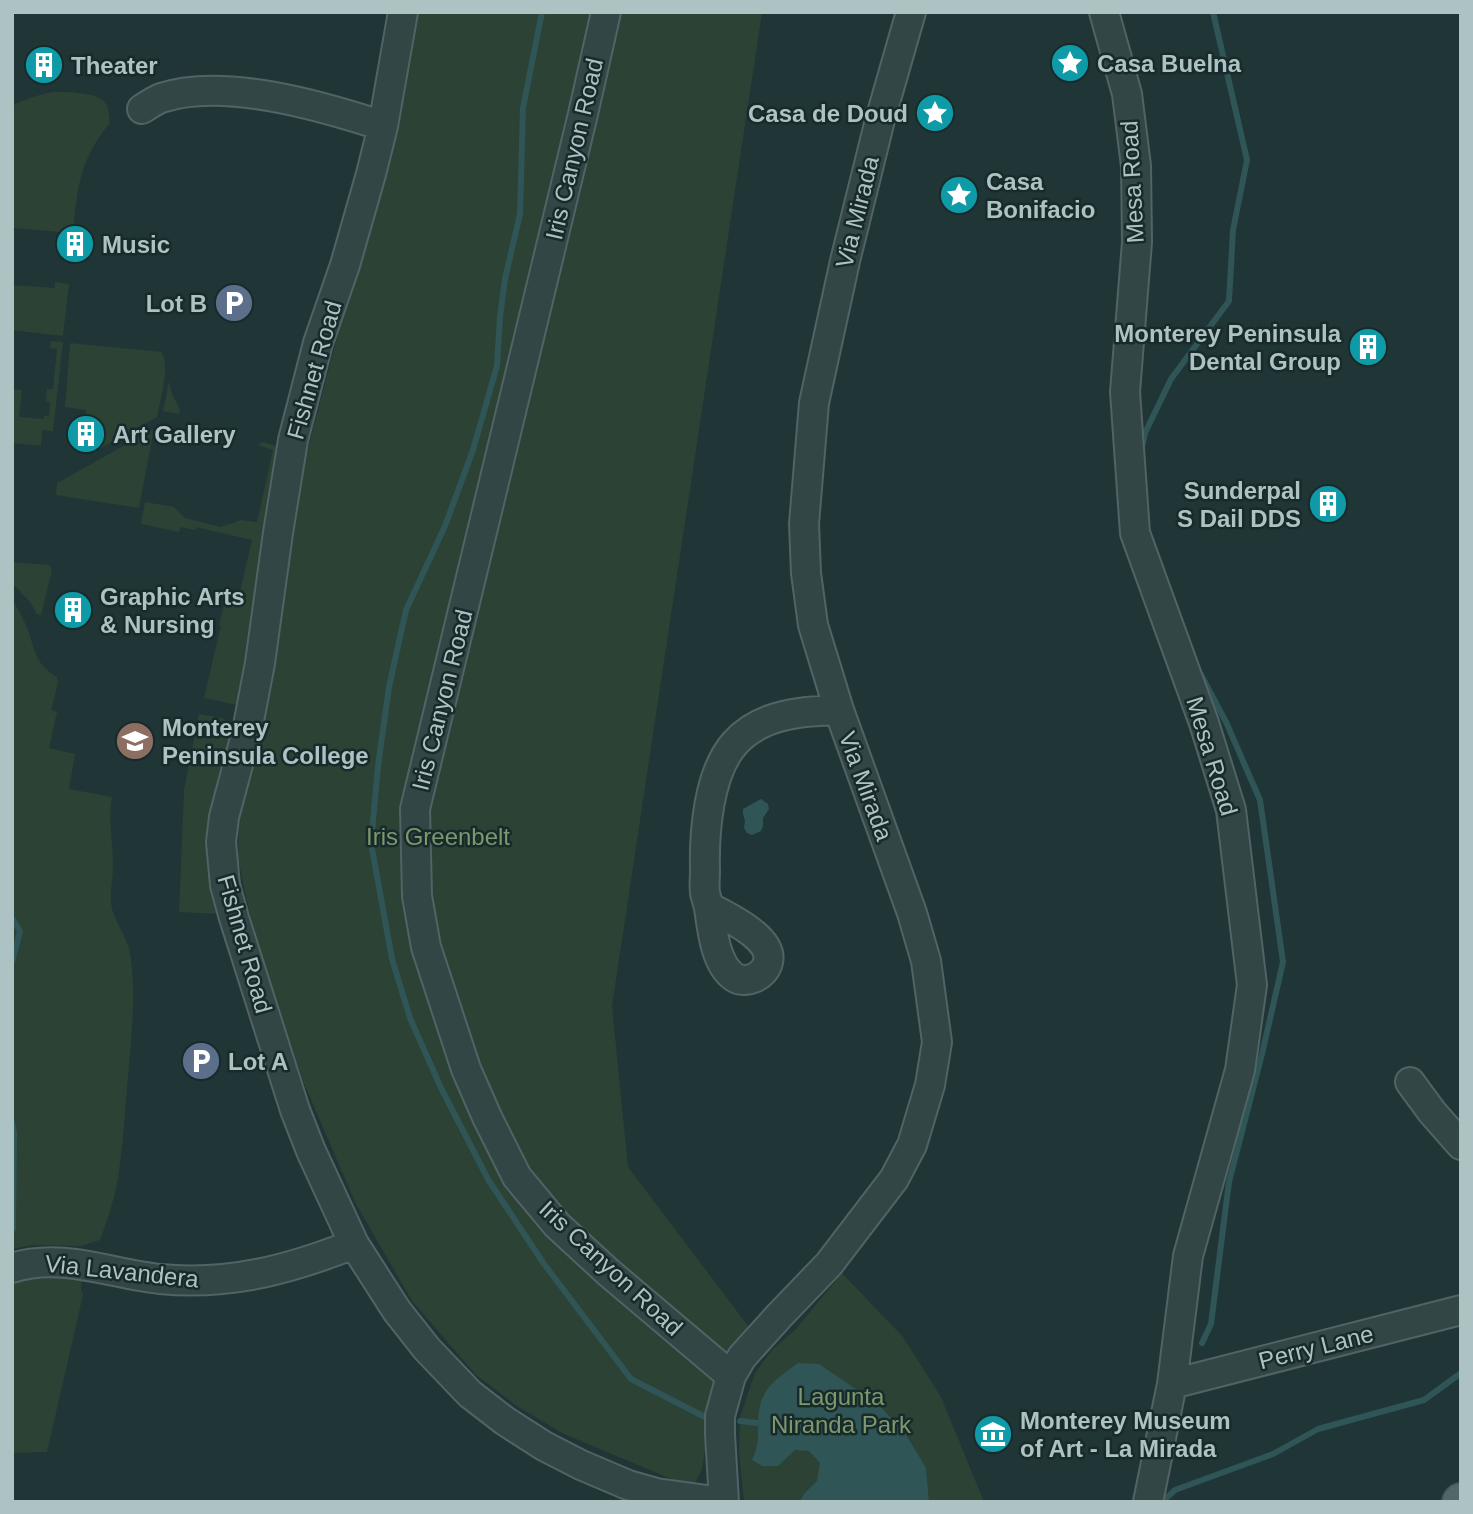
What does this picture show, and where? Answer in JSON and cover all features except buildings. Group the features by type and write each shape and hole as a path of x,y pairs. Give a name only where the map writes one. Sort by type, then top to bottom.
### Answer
{"street":[{"name":"Fishnet Road","path":"403,12 383,126 359,220 318,343 293,440 260,663 247,731 224,817 221,842 225,885 295,1110 316,1162 354,1244 397,1311 427,1349 471,1394 505,1421 544,1446 628,1485 656,1493 723,1502"},
{"name":"Iris Canyon Road","path":"606,12 415,809 417,896 426,947 466,1069 517,1177 557,1225 731,1376"},
{"name":"Via Mirada","path":"723,1502 720,1416 731,1376 742,1357 829,1264 894,1178 912,1145 930,1085 937,1042 926,961 912,913 838,710 813,625 806,573 804,524 814,403 845,261 880,120 911,12"},
{"name":"Mesa Road","path":"1104,12 1127,94 1136,166 1137,242 1125,392 1135,533 1204,723 1231,810 1252,985 1240,1070 1188,1256 1172,1384 1148,1502"},
{"path":"142,109 158,99 180,93 232,93 278,98 335,110 383,126"},
{"path":"709,906 705,892 705,841 710,800 717,774 733,745 758,725 779,717 804,710 838,710"},
{"path":"1410,1082 1461,1145"},
{"name":"Via Lavandera","path":"12,1268 40,1262 62,1262 133,1276 193,1281 219,1280 264,1274 354,1244"},
{"name":"Perry Lane","path":"1172,1384 1461,1310"}],"green space":[{"name":"Iris Greenbelt","path":"418,12 762,12 612,1006 628,1167 758,1339 708,1433 702,1469 694,1485 676,1481 562,1433 517,1406 476,1375 412,1301 356,1204 303,1081 252,926 238,858 239,821 266,708 306,456 342,318 389,161"},
{"path":"52,92 82,93 98,97 107,106 110,123 99,137 85,164 78,191 72,238 60,237 60,232 14,228 12,247 12,105"},
{"path":"55,282 69,284 63,336 12,330 12,285 55,288"},
{"path":"51,341 63,342 53,431 42,430 41,446 12,443 12,389 22,390 19,417 44,419 44,416 49,416 47,389 53,389 57,349 50,348"},
{"path":"70,343 161,352 165,374 157,417 99,449 101,420 86,419 86,410 65,407"},
{"path":"169,381 180,410 179,414 163,411"},
{"path":"154,429 139,508 56,495 57,483"},
{"path":"262,442 278,449 241,704 237,705 204,698 227,594 239,596 252,540 196,527 195,530 180,527 179,532 141,524 145,502 174,507 185,518 221,527 241,520 257,522 273,450 258,445"},
{"path":"12,562 49,565 52,570 41,615 37,614 12,583"},
{"path":"12,599 21,614 37,657 45,668 57,677 51,710 57,712 49,748 75,754 69,789 112,797 111,904 131,959 132,1033 117,1184 100,1240 81,1246 33,1245 12,1249"},
{"path":"199,714 225,720 233,725 235,730 214,798 206,840 210,878 220,914 179,912 184,790"},
{"name":"Lagunta Niranda Park","path":"842,1273 903,1337 941,1397 984,1502 744,1502 739,1452 740,1417 755,1373 772,1350 796,1329"},
{"path":"36,1274 80,1278 83,1295 47,1452 12,1453 12,1280"}],"water":[{"path":"761,799 768,804 769,809 763,818 761,831 752,835 744,828 743,809"},
{"path":"798,1363 819,1364 879,1405 905,1433 926,1468 929,1502 800,1502 817,1481 820,1463 809,1451 795,1450 778,1466 762,1466 752,1460 757,1444 760,1404 773,1382"}],"waterway":[{"path":"542,12 523,108 520,214 505,279 497,366 473,450 445,526 406,610 389,687 371,843 392,959 410,1018 441,1088 489,1181 544,1264 631,1379 705,1417"},
{"path":"1141,452 1145,433 1171,379 1229,301 1233,230 1247,160 1213,12"},
{"path":"1200,673 1226,722 1260,800 1283,962 1229,1182 1211,1324 1202,1343"},
{"path":"12,918 20,931 12,962"},
{"path":"12,1122 13,1229"},
{"path":"1164,1500 1175,1490 1273,1454 1318,1429 1424,1400 1461,1373"},
{"path":"740,1421 757,1423"}],"place":[{"name":"Casa Buelna","path":"1070,63"},
{"name":"Theater","path":"44,65"},
{"name":"Casa de Doud","path":"935,113"},
{"name":"Casa Bonifacio","path":"959,195"},
{"name":"Music","path":"75,244"},
{"name":"Lot B","path":"234,303"},
{"name":"Monterey Peninsula Dental Group","path":"1368,347"},
{"name":"Art Gallery","path":"86,434"},
{"name":"Sunderpal S Dail DDS","path":"1328,504"},
{"name":"Graphic Arts & Nursing","path":"73,610"},
{"name":"Monterey Peninsula College","path":"135,741"},
{"name":"Lot A","path":"201,1061"},
{"name":"Monterey Museum of Art - La Mirada","path":"993,1434"}]}
